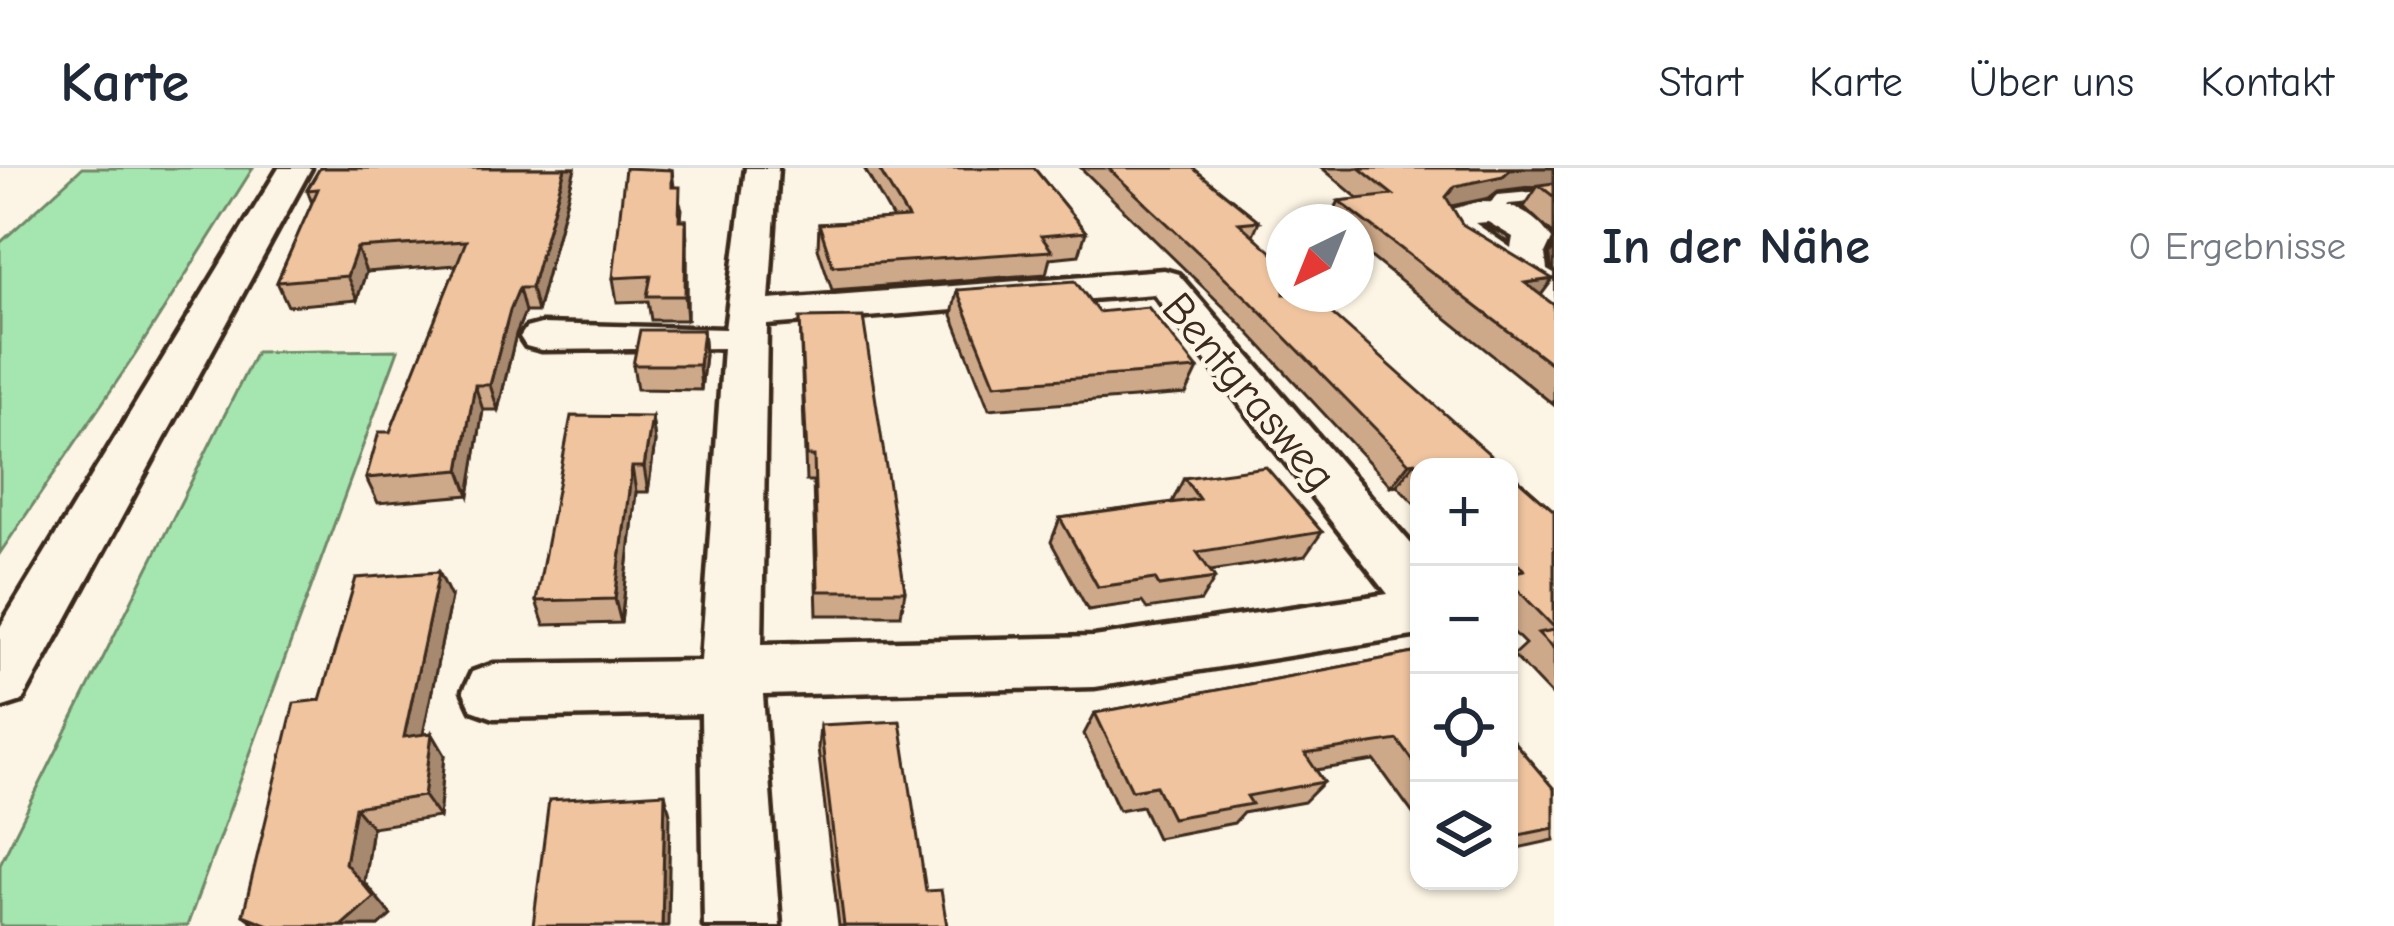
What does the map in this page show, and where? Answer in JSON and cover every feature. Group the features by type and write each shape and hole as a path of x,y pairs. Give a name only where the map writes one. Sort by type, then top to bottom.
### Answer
{"street":[{"path":"0,682 295,168"},
{"path":"742,926 732,678 748,326 762,168"},
{"path":"1492,210 1522,223 1534,239 1526,254 1542,283"},
{"name":"Bentgrasweg","path":"748,326 1163,282 1410,581"},
{"path":"542,337 748,326"},
{"path":"494,691 1094,662 1410,613"}],"lane":[{"path":"1492,210 1504,199 1554,195"}],"green space":[{"path":"82,168 253,168 135,355 0,553 0,243"},
{"path":"398,350 187,926 0,926 0,864 256,352"}],"building":[{"path":"320,168 565,168 531,288 519,288 490,385 475,385 460,470 366,478 379,432 390,432 466,241 357,248 347,276 277,282 318,189 307,190"},
{"path":"625,168 672,170 672,187 680,187 679,220 686,220 685,296 647,296 651,276 613,278"},
{"path":"878,168 1034,168 1086,232 1041,236 1052,251 833,266 819,224 908,218"},
{"path":"1108,168 1193,168 1259,221 1239,223 1266,247 1266,312 1330,312 1494,458 1410,458 1409,463 1249,300"},
{"path":"1359,168 1524,168 1455,186 1446,197 1462,224 1553,279 1525,283 1554,305 1554,366 1374,228 1374,204 1339,201 1393,195"},
{"path":"1554,183 1554,197 1539,185"},
{"path":"1075,281 1098,312 1148,307 1198,369 995,384 957,290"},
{"path":"863,317 905,591 818,591 814,456 807,456 800,318"},
{"path":"640,330 703,330 699,365 633,365"},
{"path":"571,416 652,417 644,467 632,467 615,599 536,601"},
{"path":"1266,467 1322,532 1197,552 1215,578 1159,586 1155,579 1098,587 1060,518 1199,499 1184,478"},
{"path":"1518,479 1554,511 1554,627 1518,590 1518,571 1524,570 1518,564"},
{"path":"439,572 404,737 432,733 424,796 355,807 345,863 374,897 341,926 271,926 243,915 294,703 320,700 356,578"},
{"path":"1554,630 1554,649 1538,633"},
{"path":"1410,654 1410,757 1398,740 1305,754 1324,782 1247,796 1252,804 1172,818 1156,786 1132,790 1095,713"},
{"path":"900,721 926,891 941,890 947,926 844,926 820,725"},
{"path":"1518,747 1554,789 1554,828 1518,835"},
{"path":"665,793 662,926 533,926 549,800"}]}
